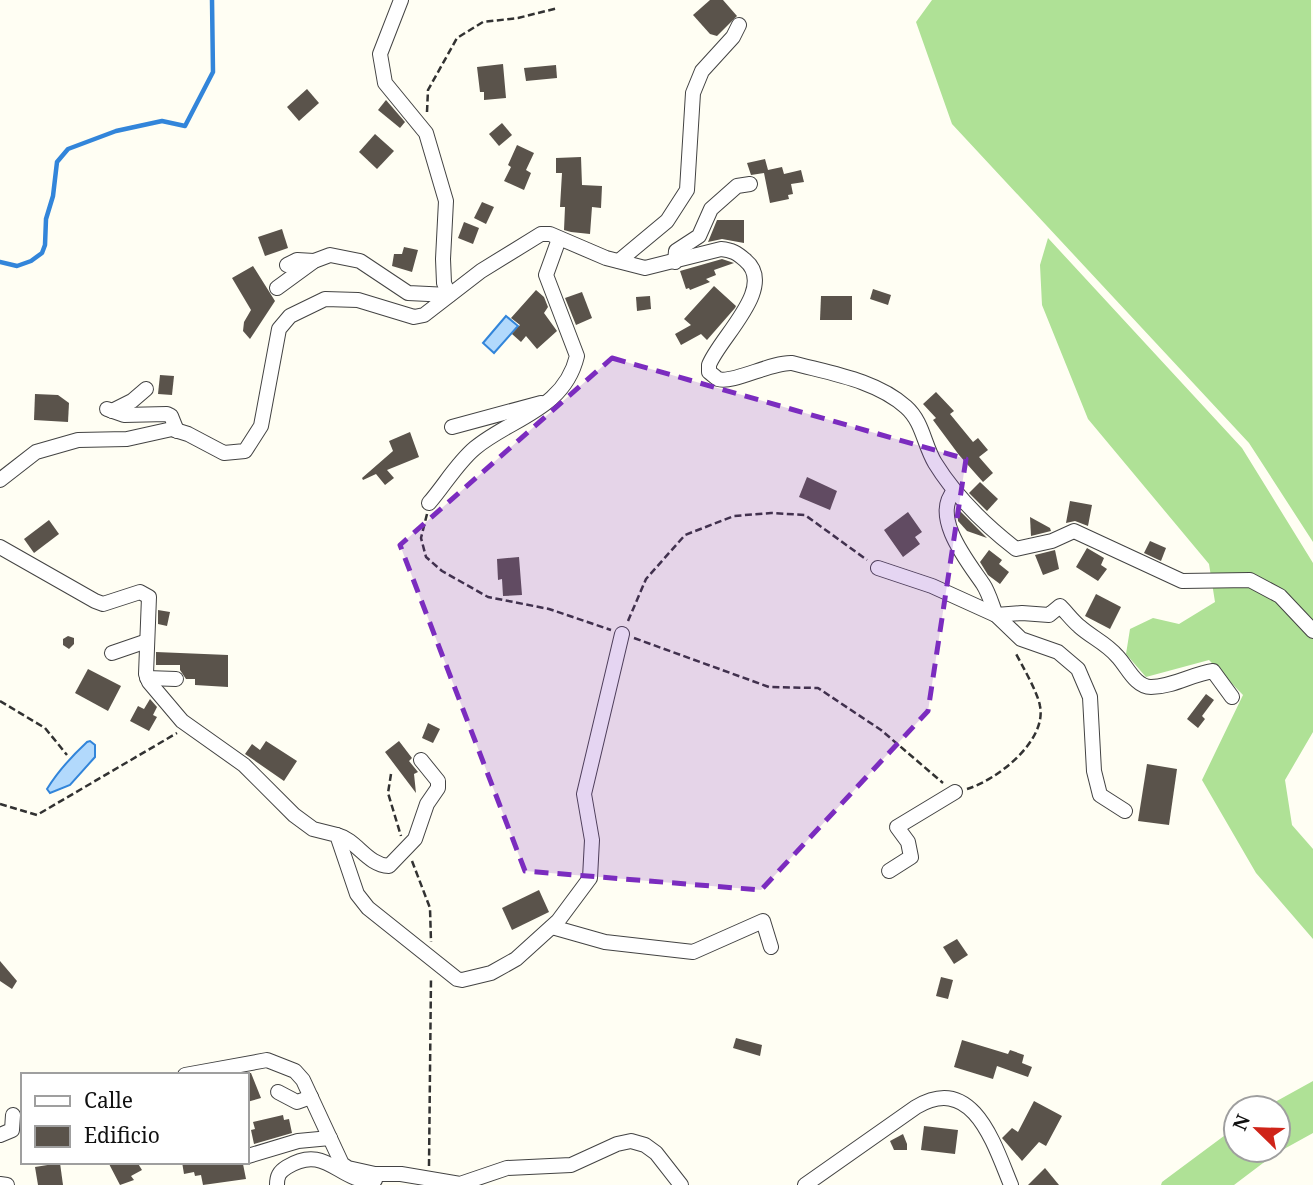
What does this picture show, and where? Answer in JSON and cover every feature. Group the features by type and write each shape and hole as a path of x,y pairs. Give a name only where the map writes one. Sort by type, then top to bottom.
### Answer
{"street":[{"path":"401,0 380,54 385,83 426,133 446,201 443,259 444,283 449,295"},
{"path":"619,261 667,221 687,190 694,93 702,71 733,37 739,25"},
{"path":"675,261 677,251 699,236 711,209 737,186 750,184"},
{"path":"0,480 36,452 78,440 127,439 172,429 224,453 245,451 261,426 279,329 290,316 325,299 358,300 414,317 424,315 481,271 541,234 550,234 619,261 645,268 721,249 733,250 750,264 757,280 753,295 711,358 709,372 719,379 732,378 779,363 792,363 879,389 908,408 919,424 933,461 954,491 991,530 1016,549 1052,541 1074,531 1182,582 1250,580 1280,596 1313,631"},
{"path":"429,503 476,447 544,407 570,375 577,356 546,275 559,239"},
{"path":"277,288 314,261 330,255 354,259 408,293 449,295"},
{"path":"287,265 297,260 314,261"},
{"path":"146,389 132,401 110,410 124,415 167,414 177,431"},
{"path":"452,427 549,400"},
{"path":"954,491 947,506 951,532 967,564 984,585 996,615"},
{"path":"0,547 103,604 140,592 149,597 147,678 182,722 244,765 303,822 313,829 345,837 376,863 387,867 415,839 426,804 439,784 421,760"},
{"path":"878,568 932,586 996,615 1021,639 1058,652 1078,668 1090,697 1094,771 1100,795 1125,811"},
{"path":"996,615 1049,615 1060,606 1081,628 1104,642 1130,670 1137,683 1148,688 1161,686 1213,671 1232,697"},
{"path":"337,835 357,894 368,908 457,979 491,973 516,959 552,927 590,878 592,840 584,794 622,634"},
{"path":"112,653 147,641"},
{"path":"147,678 176,679"},
{"path":"889,871 911,857 908,842 897,827 955,792"},
{"path":"552,927 605,942 693,952 763,920 771,947"},
{"path":"197,1073 272,1060 299,1075 345,1167 375,1174 401,1174 460,1184 507,1168 570,1165 617,1144 631,1141 645,1145 656,1153 681,1185"},
{"path":"278,1092 297,1102 311,1097"},
{"path":"805,1185 916,1107 930,1099 943,1097 970,1107 992,1138 1012,1185"},
{"path":"0,1135 12,1130 12,1114"},
{"path":"248,1156 298,1142 330,1138"},
{"path":"277,1185 277,1177 283,1169 300,1159 312,1159 344,1179 362,1184 375,1180 375,1174"},
{"path":"0,1184 6,1185"}],"path":[{"path":"426,133 428,90 457,38 483,22 518,18 558,8"},
{"path":"429,503 421,538 426,557 442,571 488,597 549,609 769,687 818,688 881,730 955,792 974,787 1014,761 1037,734 1041,707 1013,648"},
{"path":"622,634 646,579 685,535 734,516 771,513 804,515 878,568"},
{"path":"0,701 45,728 67,755"},
{"path":"0,804 37,815 189,726"},
{"path":"391,774 388,793 397,826 430,908 429,1180"}],"highlighted area":[{"path":"612,358 966,459 928,711 761,890 525,871 400,545"}],"green space":[{"path":"932,0 1311,0 1313,542 1249,443 952,124 916,22"},
{"path":"1048,238 1242,448 1313,563 1313,732 1285,780 1292,825 1313,849 1313,939 1256,873 1202,780 1243,695 1209,660 1146,677 1126,654 1130,629 1153,618 1179,624 1215,602 1209,564 1088,419 1042,305 1040,265"},
{"path":"1313,1081 1313,1133 1292,1145 1292,1094 1289,1094"},
{"path":"1222,1137 1222,1164 1262,1164 1234,1185 1161,1185"}],"water":[{"path":"506,316 518,326 494,353 483,343"},
{"path":"90,741 95,745 95,757 70,785 50,793 47,789 56,776"}],"building":[{"path":"710,0 723,0 737,16 717,36 710,34 693,15"},
{"path":"503,64 506,98 484,100 484,92 480,92 477,67"},
{"path":"556,65 557,78 526,81 524,68"},
{"path":"307,89 319,103 299,121 287,107"},
{"path":"386,100 405,122 400,128 378,110"},
{"path":"502,123 512,135 499,146 489,134"},
{"path":"375,134 394,151 377,169 359,152"},
{"path":"517,145 534,153 526,170 531,173 524,190 504,181"},
{"path":"581,157 582,185 602,186 601,208 592,207 590,234 564,230 565,207 560,207 562,173 556,173 556,158"},
{"path":"765,159 768,170 782,167 784,174 801,170 804,182 791,184 793,194 788,195 789,199 770,203 764,173 751,175 747,163"},
{"path":"482,202 494,207 486,224 474,218"},
{"path":"717,220 744,220 744,243 722,239 708,242"},
{"path":"464,222 479,228 473,244 458,238"},
{"path":"282,229 288,248 265,256 258,237"},
{"path":"404,247 418,250 412,272 392,266 394,254 402,254"},
{"path":"722,259 734,263 714,270 716,275 706,279 710,282 686,289 680,271"},
{"path":"253,266 275,301 250,339 243,331 244,322 251,310 232,278"},
{"path":"714,286 736,306 735,308 707,340 701,334 681,345 675,334 691,325 684,319"},
{"path":"873,289 891,295 888,305 870,299"},
{"path":"536,290 544,297 548,307 544,313 557,331 537,349 526,336 521,342 512,334 520,325 511,318"},
{"path":"582,292 592,318 576,325 565,298"},
{"path":"650,296 651,309 637,311 636,297"},
{"path":"821,296 852,296 852,320 820,320"},
{"path":"160,375 174,376 172,395 158,394"},
{"path":"936,392 954,411 950,414 973,442 978,438 988,450 979,457 993,473 983,482 959,455 933,420 936,418 923,404"},
{"path":"35,394 58,395 69,403 68,422 34,420"},
{"path":"410,432 419,457 387,470 394,478 385,485 376,474 363,480 362,478 393,451 389,441"},
{"path":"807,477 837,491 830,510 799,497"},
{"path":"980,482 998,499 987,511 969,493"},
{"path":"1070,501 1092,505 1088,526 1075,521 1066,523"},
{"path":"957,508 987,538 967,531 958,521"},
{"path":"908,512 922,532 915,537 920,544 903,557 884,530"},
{"path":"1030,517 1050,528 1051,531 1031,536"},
{"path":"49,520 59,534 34,553 24,539"},
{"path":"1150,541 1166,548 1161,561 1144,553"},
{"path":"1087,548 1104,558 1101,565 1107,569 1098,581 1076,567"},
{"path":"989,550 1002,560 999,564 1009,572 1000,584 988,575 980,562"},
{"path":"1055,550 1059,569 1043,575 1035,555"},
{"path":"519,557 522,595 503,596 502,579 498,580 497,559"},
{"path":"1096,594 1121,607 1110,629 1085,616"},
{"path":"158,610 170,612 167,626 158,624"},
{"path":"68,636 74,638 74,644 69,649 63,645 63,639"},
{"path":"156,652 228,655 228,687 195,685 195,679 186,679 180,665 156,665"},
{"path":"88,669 121,686 108,711 75,693"},
{"path":"1206,694 1214,700 1202,716 1205,719 1198,728 1187,719"},
{"path":"150,699 157,707 153,715 157,717 149,731 130,721 138,706 144,709"},
{"path":"428,723 440,729 433,743 422,738"},
{"path":"266,741 297,761 284,781 245,754 252,744 260,750"},
{"path":"399,741 412,758 409,761 418,772 414,774 416,793 385,752"},
{"path":"1147,764 1177,769 1169,825 1138,821"},
{"path":"539,890 549,912 512,930 502,908"},
{"path":"957,939 968,955 954,964 943,947"},
{"path":"0,961 17,981 12,989 0,981"},
{"path":"941,977 953,980 948,999 936,996"},
{"path":"736,1038 762,1045 760,1056 733,1048"},
{"path":"962,1040 1008,1054 1010,1050 1024,1055 1022,1063 1032,1067 1028,1077 997,1066 993,1079 954,1067"},
{"path":"248,1073 251,1073 261,1098 248,1102"},
{"path":"1034,1101 1062,1116 1046,1146 1039,1142 1022,1161 1002,1138 1012,1128 1018,1132"},
{"path":"283,1115 284,1120 289,1119 292,1133 254,1144 251,1130 255,1129 253,1122"},
{"path":"924,1126 958,1130 955,1154 921,1150"},
{"path":"903,1134 907,1150 894,1150 890,1141"},
{"path":"60,1164 63,1185 38,1185 35,1167"},
{"path":"109,1164 138,1164 142,1170 131,1176 134,1180 120,1185"},
{"path":"182,1164 243,1164 246,1179 203,1185 201,1175 195,1176 194,1172 184,1174"},
{"path":"1045,1168 1059,1185 1028,1185"}],"waterway":[{"path":"0,262 17,266 42,253 57,162 68,149 116,131 162,121 185,126 213,72 212,0"}]}
